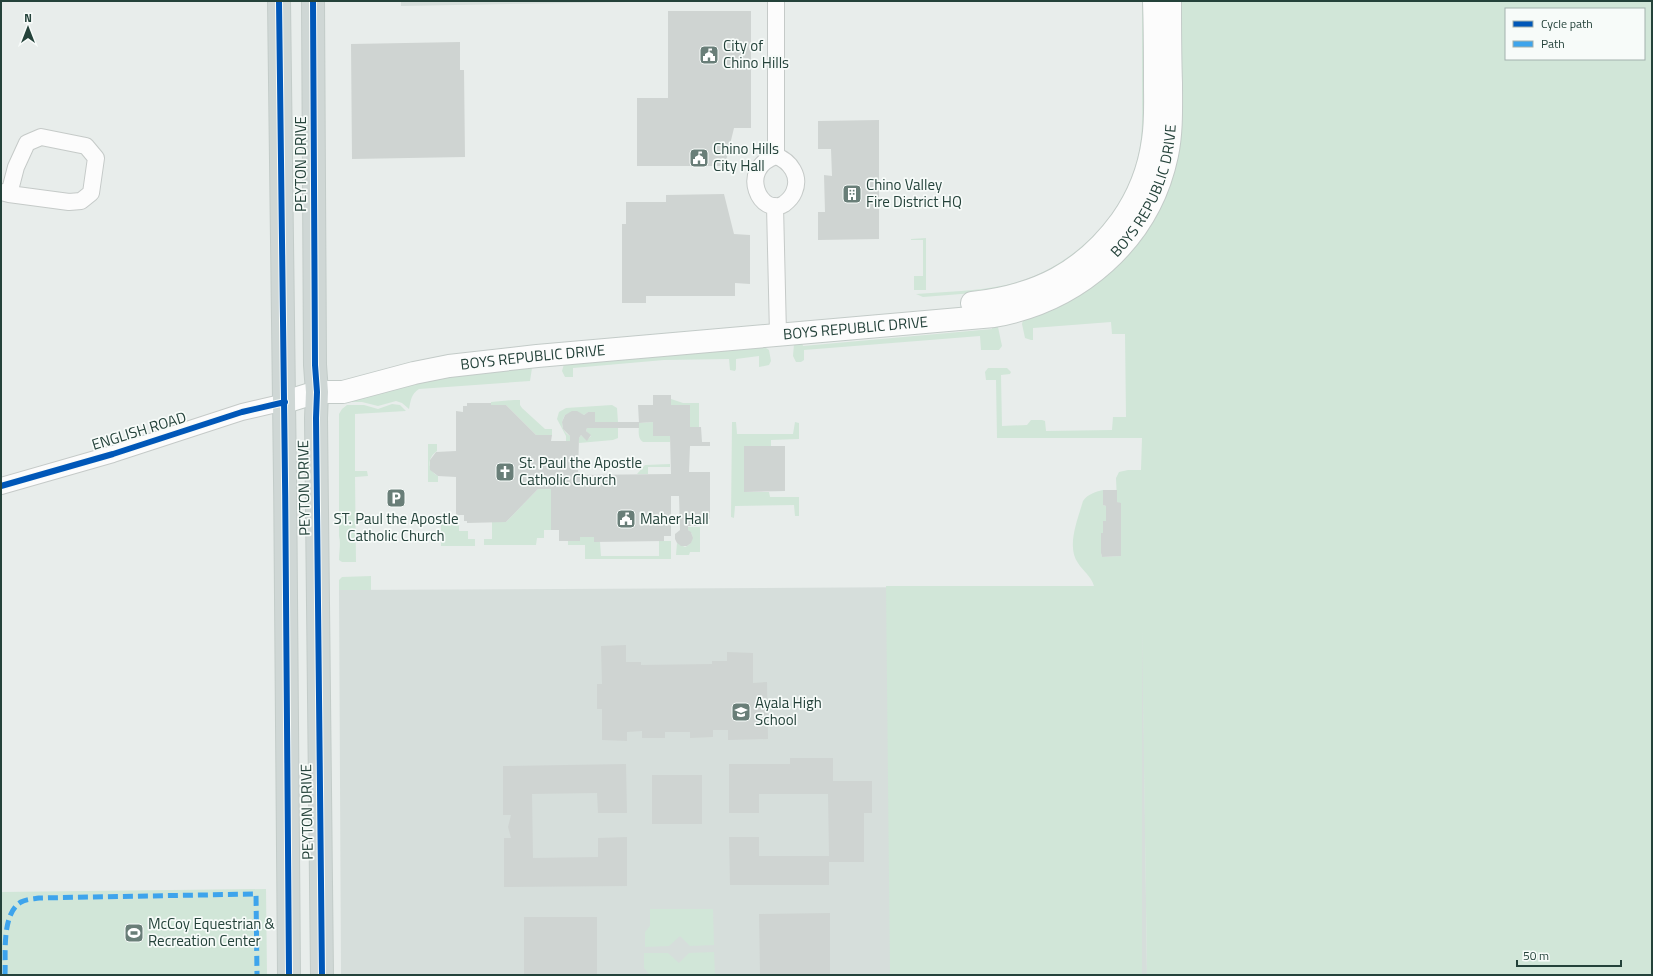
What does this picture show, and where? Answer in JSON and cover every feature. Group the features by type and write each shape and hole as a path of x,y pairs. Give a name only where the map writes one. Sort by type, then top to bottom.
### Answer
{"main road":[{"name":"PEYTON DRIVE","path":"279,1 285,402 289,975"},
{"name":"PEYTON DRIVE","path":"313,1 315,365 317,392 316,418 322,975"},
{"name":"BOYS REPUBLIC DRIVE","path":"285,402 317,392 343,392 425,371 490,360 996,300 1036,289 1059,278 1082,264 1107,239 1130,207 1141,185 1153,142 1155,122 1154,1"},
{"name":"BOYS REPUBLIC DRIVE","path":"778,327 946,320 1010,313 1038,305 1061,294 1084,280 1106,263 1126,241 1146,211 1158,183 1167,156 1171,104 1170,1"},
{"path":"289,919 322,919"}],"street":[{"path":"776,1 776,156"},
{"path":"41,137 86,146 96,158 90,193 81,201 69,202 5,193 27,143 41,137"},
{"path":"776,156 784,159 791,165 795,174 796,183 794,192 789,200 781,205 775,206 770,206 762,201 757,193 755,184 759,166 766,160 776,156"},
{"path":"775,206 778,327"},
{"name":"ENGLISH ROAD","path":"1,486 120,451 236,414 285,402"}],"shaded area":[{"path":"401,1 629,1 629,2 401,6"},
{"name":"Ayala High School","path":"1142,586 1147,975 341,975 339,590"}],"green space":[{"path":"1142,1 1145,1 1144,140 1132,183 1106,227 1070,260 1032,281 974,293 923,297 916,294 984,289 1006,285 1030,278 1053,267 1075,252 1094,235 1110,216 1124,194 1134,171 1140,146 1142,132"},
{"path":"1180,1 1652,1 1652,975 1147,975 1142,630 1142,975 890,975 886,586 1094,586 1091,579 1078,563 1073,549 1074,532 1083,501 1089,495 1103,490 1103,505 1106,506 1106,521 1103,521 1103,533 1101,533 1102,557 1121,556 1121,504 1117,502 1116,478 1119,472 1141,470 1142,438 997,438 996,380 986,380 985,372 988,368 1007,368 1011,372 1010,374 1001,375 1002,426 1027,425 1031,420 1042,420 1045,421 1046,431 1112,430 1113,417 1126,417 1125,334 1112,334 1111,322 1033,328 1033,340 1031,340 1025,338 1022,324 1023,320 1114,268"},
{"path":"926,238 926,290 914,290 914,276 923,276 923,240 911,239"},
{"path":"992,325 998,327 1002,346 999,350 981,350 980,336 804,350 804,360 801,362 796,362 793,356 794,344 802,343 803,346 992,329"},
{"path":"763,346 769,350 771,361 769,365 759,367 759,356 736,359 735,371 730,370 729,359 664,360 573,368 573,377 565,377 562,371 564,364"},
{"path":"532,368 530,381 419,389 413,395 409,409 402,403 396,401 378,406 362,402 347,402 352,399 452,375"},
{"path":"671,399 683,403 699,403 699,427 690,427 690,405 671,405"},
{"path":"520,400 520,405 522,408 545,429 552,429 552,435 536,435 506,405 491,405 491,402"},
{"path":"392,404 400,405 406,411 355,414 355,471 367,471 368,476 355,477 356,562 342,562 339,560 339,414 347,405 364,405 378,409"},
{"path":"612,405 617,408 618,422 595,422 594,412 588,412 584,415 575,411 565,415 562,424 565,432 570,436 570,441 566,441 566,436 557,419 559,412 566,408"},
{"path":"653,422 670,436 670,442 643,442 641,440 639,434 639,423"},
{"path":"732,422 736,422 737,434 793,434 795,422 799,423 799,439 771,440 771,446 744,492 769,492 770,497 799,497 799,516 795,516 794,505 735,506 734,518 731,517"},
{"path":"587,428 618,428 618,438 613,440 579,443 579,438 581,435 587,440 591,436 586,431"},
{"path":"428,444 437,444 437,451 430,460 430,467 438,476 438,482 428,482"},
{"path":"670,464 670,467 648,467 648,474 637,474 645,465"},
{"path":"538,489 551,489 551,530 544,530 544,538 537,538 536,545 484,545 484,539 492,539 492,522 506,522"},
{"path":"441,515 459,515 459,531 468,531 468,539 475,539 475,546 441,546"},
{"path":"688,527 700,527 700,552 690,552 689,555 676,555 677,543 685,547 691,542 692,534 688,530"},
{"path":"580,537 594,537 600,542 601,556 659,556 659,541 671,541 671,559 585,559 585,545 568,545 568,541 580,541"},
{"path":"371,576 371,590 339,590 339,580 342,577"},
{"name":"McCoy Equestrian & Recreation Center","path":"266,889 267,975 1,975 1,892"},
{"path":"650,909 713,909 714,945 690,946 680,936 669,946 645,947 645,932 650,926"},
{"path":"714,952 715,975 650,975 644,968 644,953 668,953 679,963 689,953"}],"building":[{"name":"City of Chino Hills","path":"668,11 751,11 751,128 734,128 725,165 637,166 637,98 668,98"},
{"path":"460,42 460,70 464,70 465,157 352,159 351,44"},
{"name":"Chino Valley Fire District HQ","path":"879,120 879,239 818,240 818,212 825,212 824,175 832,176 831,149 818,149 818,121"},
{"path":"724,194 734,234 750,235 750,284 735,283 735,296 646,296 646,303 622,303 622,224 626,224 626,202 666,202 666,195"},
{"path":"653,395 671,395 671,405 690,405 690,427 701,427 702,442 710,442 710,446 690,446 689,472 710,472 710,519 698,519 698,526 688,526 688,530 691,532 693,538 691,543 687,546 681,546 675,539 675,534 680,530 679,496 671,496 671,536 664,536 664,541 594,542 594,537 580,537 580,541 559,541 559,530 551,530 551,489 538,489 506,522 467,523 467,521 464,521 464,515 456,515 456,477 438,476 430,470 430,460 436,452 456,451 456,411 463,412 463,406 467,406 467,403 491,403 491,405 506,405 536,435 552,435 551,441 570,441 570,436 563,429 562,422 565,415 572,411 577,411 584,415 588,412 595,412 595,422 639,422 638,405 653,405","holes":["653,422 653,436 670,436 671,474 578,475 579,438 581,435 587,441 591,435 586,431 587,428 639,428 639,423"]},
{"path":"744,446 785,446 785,491 744,492"},
{"path":"1103,490 1117,490 1117,502 1121,503 1121,556 1102,557 1101,533 1103,533 1103,521 1106,521 1106,506 1103,505"},
{"path":"626,645 626,662 641,662 641,665 712,664 712,661 727,661 727,652 753,653 753,683 767,682 768,739 728,740 728,730 713,730 713,737 690,738 690,732 665,732 665,738 642,738 642,731 627,732 627,741 602,740 602,709 597,709 597,684 602,684 601,646"},
{"path":"790,758 833,758 833,781 872,781 872,813 864,813 864,862 829,862 829,885 730,885 729,837 759,837 759,856 829,856 828,794 759,794 759,813 729,813 729,764 790,764"},
{"path":"626,764 627,813 598,813 597,793 532,794 533,858 598,857 598,838 627,837 627,886 504,887 504,838 511,838 508,827 511,815 503,815 503,766"},
{"path":"652,775 702,775 702,824 652,824"},
{"path":"830,913 830,975 760,975 759,914"},
{"path":"524,917 597,917 597,975 524,975"}],"marked path":[{"path":"5,975 7,925 15,908 25,900 39,898 256,894 257,975"}],"cycle path":[{"path":"279,1 289,975"},
{"path":"313,1 315,365 317,392 316,418 322,975"},
{"path":"1,486 113,454 242,412 285,402"}],"place":[{"name":"City of Chino Hills","path":"709,55"},
{"name":"Chino Hills City Hall","path":"699,158"},
{"name":"Chino Valley Fire District HQ","path":"852,194"},
{"name":"St. Paul the Apostle Catholic Church","path":"505,472"},
{"name":"ST. Paul the Apostle Catholic Church","path":"396,498"},
{"name":"Maher Hall","path":"626,519"},
{"name":"Ayala High School","path":"741,712"},
{"name":"McCoy Equestrian & Recreation Center","path":"134,933"}]}
